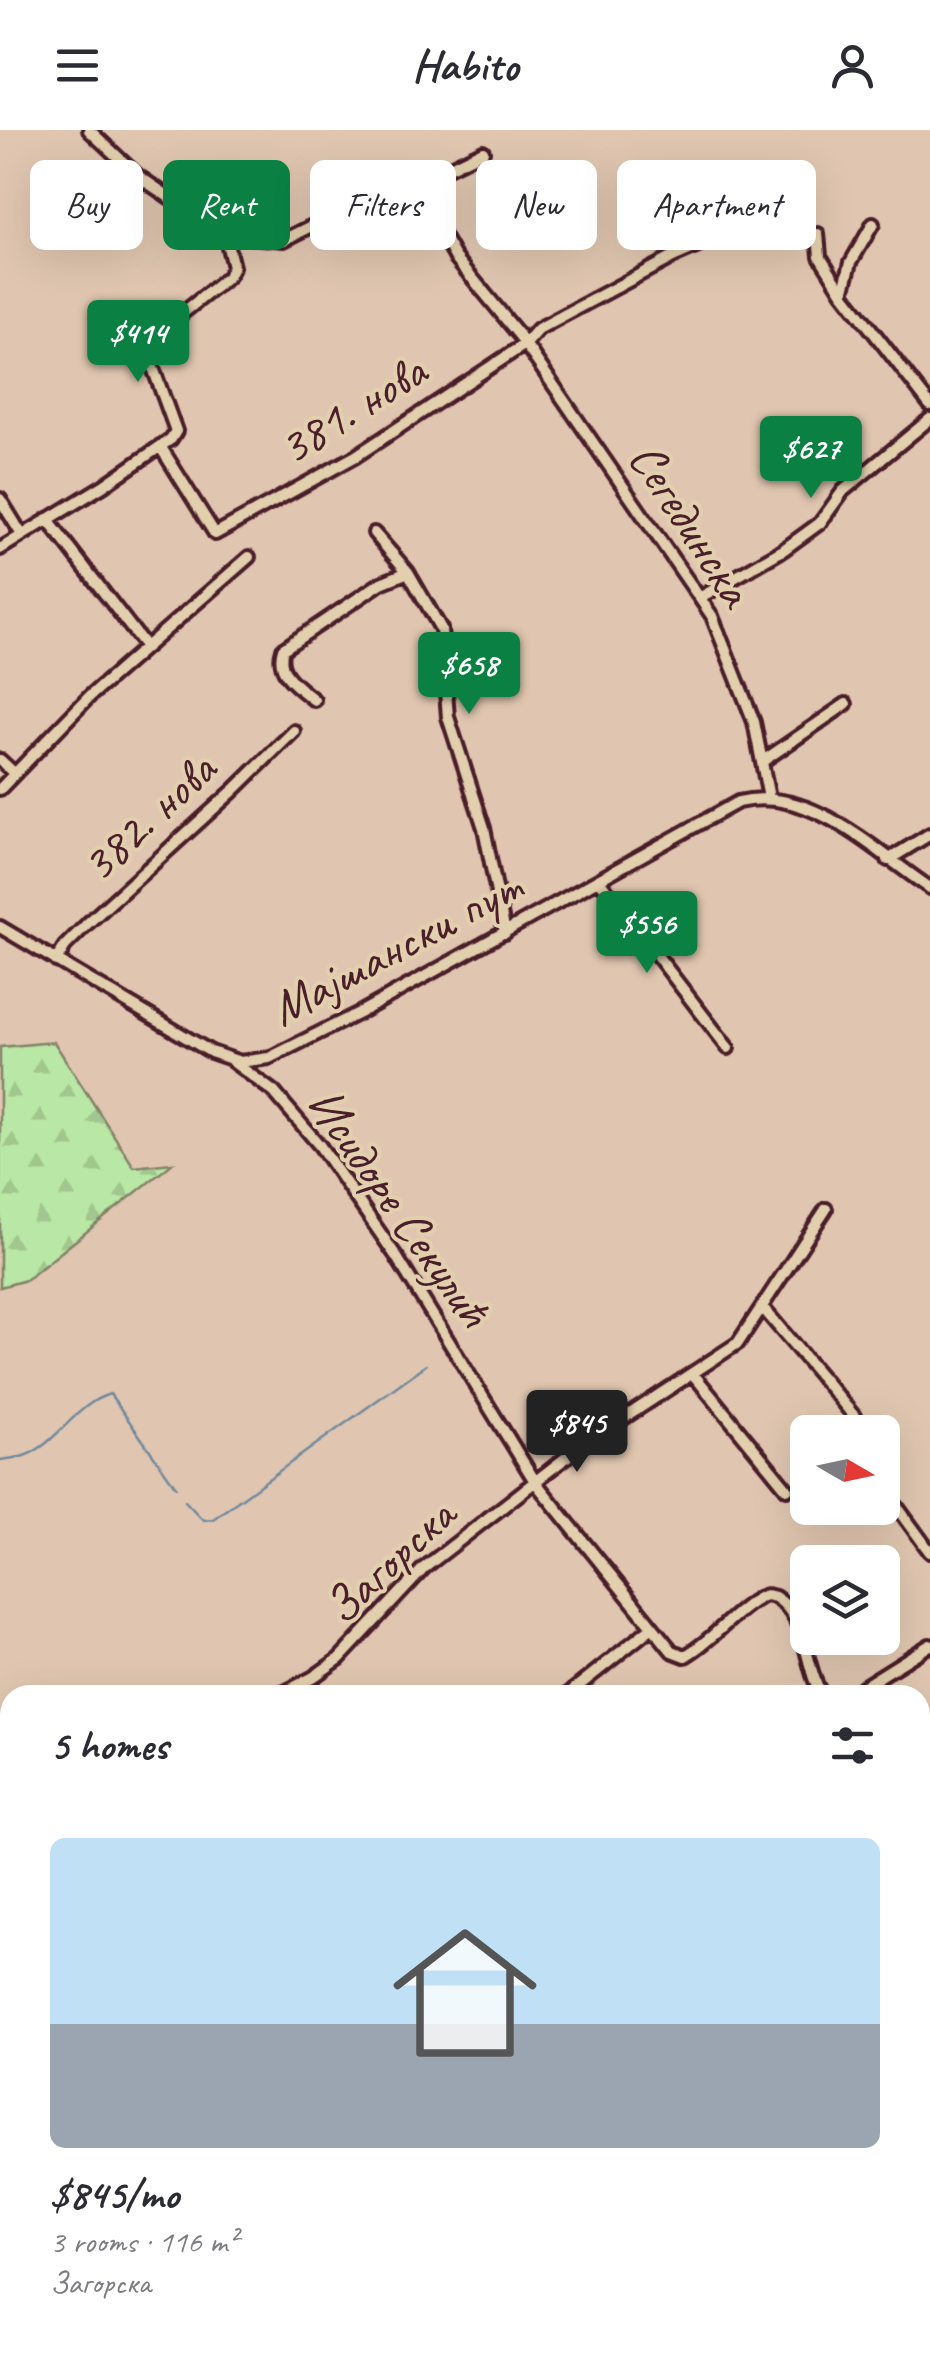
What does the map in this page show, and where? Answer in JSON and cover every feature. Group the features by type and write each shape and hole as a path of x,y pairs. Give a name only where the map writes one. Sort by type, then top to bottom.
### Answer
{"street":[{"path":"88,130 163,193"},
{"path":"456,163 483,150"},
{"path":"843,293 852,262 873,224"},
{"path":"818,234 820,256 843,293 930,403"},
{"path":"0,549 160,446 176,431 148,354 150,340 228,277 234,267 229,250"},
{"name":"Сегединска","path":"451,250 525,344 700,596 732,660 754,722 769,798"},
{"path":"525,344 538,329 690,250"},
{"name":"381. нова","path":"160,446 216,534 356,456 525,344"},
{"path":"700,596 783,550 820,523 843,491 929,424"},
{"path":"0,499 22,535"},
{"path":"47,520 146,646"},
{"path":"374,533 408,572 441,630 450,725 484,828 505,933"},
{"path":"0,789 69,716 249,557"},
{"path":"314,700 283,670 283,649 381,582 408,572"},
{"path":"763,761 846,704"},
{"name":"382. нова","path":"56,961 88,923 294,730"},
{"path":"0,760 14,773"},
{"path":"769,798 798,803 815,811 930,888"},
{"name":"Мајшански пут","path":"0,927 231,1060 250,1062 269,1058 361,1012 724,808 769,798"},
{"path":"888,860 930,834"},
{"path":"598,880 728,1048"},
{"name":"Исидоре Секулић","path":"231,1060 274,1092 329,1159 396,1256 536,1483 672,1651 684,1656 711,1640 758,1598 775,1597 789,1608 801,1632 817,1685"},
{"name":"Загорска","path":"297,1685 328,1668 424,1568 577,1449 738,1343 826,1209"},
{"path":"762,1308 853,1415"},
{"path":"693,1374 787,1490"},
{"path":"900,1511 930,1552"},
{"path":"581,1685 652,1628"},
{"path":"868,1685 928,1651"}],"green space":[{"path":"54,1042 134,1167 173,1163 26,1280 0,1287 0,1047"}],"waterway":[{"path":"185,1501 203,1520 213,1519 426,1365"},
{"path":"0,1460 36,1450 87,1406 110,1394 176,1487"}]}
